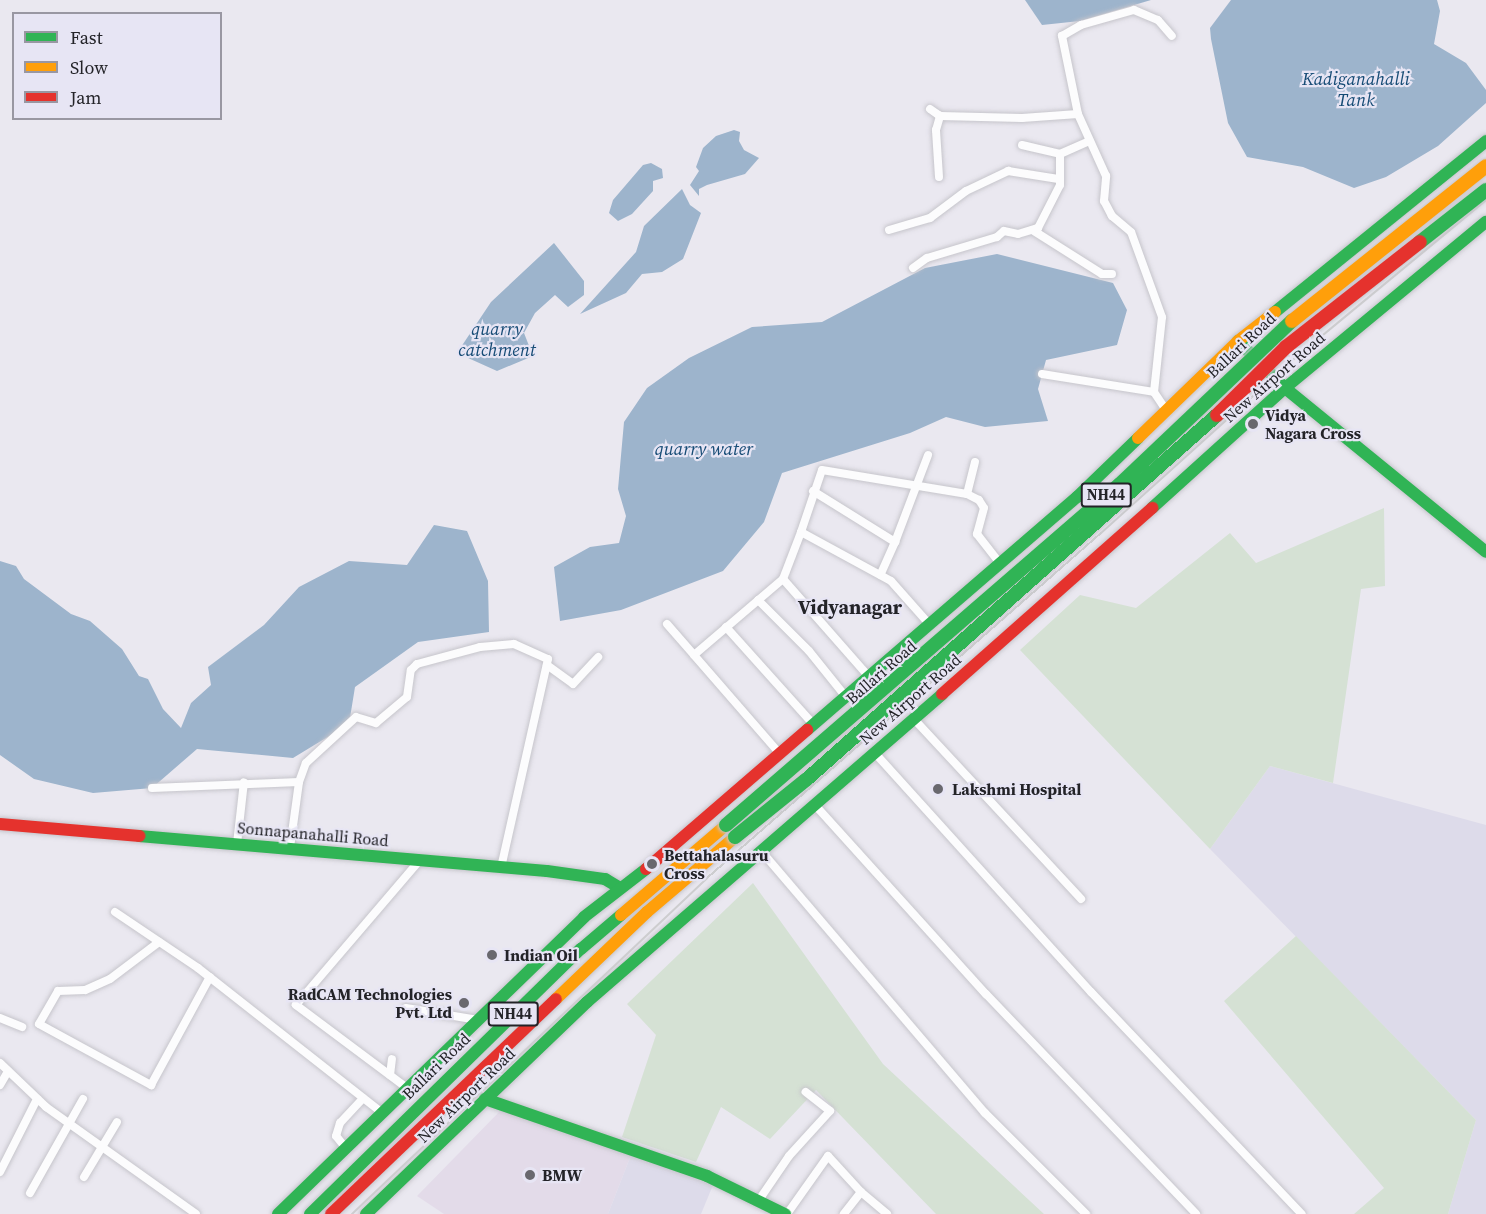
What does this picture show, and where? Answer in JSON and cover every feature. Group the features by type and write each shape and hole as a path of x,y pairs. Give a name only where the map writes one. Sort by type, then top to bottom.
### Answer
{"main road":[{"path":"278,1214 478,1020 620,888 780,754 1077,497 1238,341 1486,141"},
{"name":"Ballari Road","path":"310,1214 580,949 804,761 1095,506 1292,321 1486,166"},
{"name":"Ballari Road","path":"331,1214 646,912 807,779 1056,561 1205,427 1286,346 1486,190"},
{"name":"New Airport Road","path":"366,1214 586,1002 762,852 1285,388 1483,228"},
{"path":"1238,341 1285,388 1486,552"},
{"name":"Sonnapanahalli Road","path":"0,824 501,868 606,879 620,888"},
{"path":"485,1099 707,1176 786,1214"}],"street":[{"path":"1164,407 1154,392 1162,317 1131,232 1112,216 1104,201 1106,176 1088,142 1078,114 1062,36 1081,25 1134,10 1158,20 1172,36"},
{"path":"930,108 940,116 1022,118 1078,114"},
{"path":"939,177 936,130 940,116"},
{"path":"1022,145 1060,154 1088,142"},
{"path":"1034,231 1060,185 1058,180 1060,154"},
{"path":"889,230 930,218 966,191 1008,171 1058,180"},
{"path":"913,268 927,258 997,237 1004,231 1018,234 1034,231 1102,274 1112,274"},
{"path":"1042,374 1154,392"},
{"path":"880,574 918,486 927,455"},
{"path":"967,494 975,462"},
{"path":"694,655 783,579 822,470 967,494 980,500 984,508 977,534 1000,563"},
{"path":"813,491 895,542"},
{"path":"801,532 891,581 929,624"},
{"path":"783,579 869,677"},
{"path":"758,600 809,651 846,697"},
{"path":"668,624 780,754"},
{"path":"726,627 813,725"},
{"path":"290,848 299,782 306,763 356,717 376,723 407,697 411,670 417,664 446,654 514,644 548,659 548,665 501,868"},
{"path":"548,665 573,684 598,657"},
{"path":"913,718 1081,899"},
{"path":"874,752 1090,992 1302,1214"},
{"path":"152,788 243,782 299,782"},
{"path":"237,844 243,782"},
{"path":"815,805 986,994 1196,1214"},
{"path":"762,852 985,1113 1086,1214"},
{"path":"407,1088 296,1005 420,861"},
{"path":"115,912 210,977 382,1113"},
{"path":"159,942 110,980 85,990 58,991 39,1024 151,1085 210,977"},
{"path":"406,1008 478,1020"},
{"path":"0,1018 22,1027"},
{"path":"390,1075 392,1059"},
{"path":"0,1063 37,1099 196,1214"},
{"path":"0,1085 8,1071"},
{"path":"759,1200 789,1156 830,1112 806,1092"},
{"path":"345,1147 336,1136 340,1123 363,1098"},
{"path":"0,1172 37,1099"},
{"path":"30,1193 83,1099"},
{"path":"84,1177 117,1122"},
{"path":"786,1214 828,1156 861,1191 887,1214"},
{"path":"844,1214 861,1191"}],"shaded area":[{"path":"1270,766 1486,825 1486,1214 1448,1214 1476,1120 1210,849"},
{"name":"BMW","path":"501,1110 631,1155 608,1214 444,1214 417,1196"},
{"path":"631,1155 713,1185 701,1214 608,1214"}],"green space":[{"path":"1384,508 1385,586 1361,589 1333,783 1270,766 1210,849 1020,650 1080,595 1136,608 1230,533 1256,563"},
{"path":"753,883 883,1064 1044,1214 936,1214 816,1090 770,1139 721,1107 696,1162 622,1137 656,1035 627,1004"},
{"path":"1296,936 1476,1120 1448,1214 1354,1214 1384,1188 1224,1001"}],"water":[{"path":"1025,0 1151,0 1080,21 1042,25"},
{"name":"Kadiganahalli Tank","path":"1231,0 1437,0 1440,11 1434,44 1466,63 1486,90 1486,103 1438,146 1386,177 1354,188 1303,167 1247,157 1228,123 1211,39 1210,28"},
{"path":"734,130 740,132 739,141 744,150 759,158 745,174 707,185 699,189 699,196 690,185 699,171 696,167 703,148 716,136"},
{"path":"651,163 662,169 663,178 653,181 653,191 632,214 618,221 609,213 613,200 643,165"},
{"path":"682,189 690,205 701,213 683,259 662,272 642,274 626,293 580,314 636,252 644,226"},
{"name":"quarry catchment","path":"554,243 584,281 584,295 568,307 555,295 535,313 524,333 533,356 497,371 457,353 491,302"},
{"name":"quarry water","path":"997,254 1113,283 1127,310 1117,345 1046,360 1038,389 1048,421 985,427 946,417 910,433 782,473 764,522 723,571 621,610 560,621 554,567 590,547 619,543 626,516 618,489 624,422 647,388 689,358 752,327 822,322 925,268"},
{"path":"434,525 467,531 488,581 489,632 418,642 355,687 349,724 293,758 197,749 152,788 93,793 34,779 0,755 0,561 16,566 24,579 71,614 90,621 122,649 139,676 148,679 163,709 181,728 191,703 211,685 208,667 264,625 299,587 349,561 407,565"}],"railway":[{"path":"352,1214 707,878 1101,533 1294,359 1486,200"}],"traffic: fast":[{"path":"1275,312 1486,141"},
{"path":"1420,242 1486,190"},
{"path":"1152,508 1285,388 1486,222"},
{"path":"726,825 1120,484 1292,321"},
{"path":"1238,341 1285,388 1486,552"},
{"path":"735,837 807,779 1217,415"},
{"path":"807,730 1077,497 1138,438"},
{"path":"366,1214 587,1002 942,694"},
{"path":"139,836 547,871 605,879 620,888"},
{"path":"278,1214 584,917 646,869"},
{"path":"310,1214 581,949 621,915"},
{"path":"485,1099 707,1176 785,1214"}],"traffic: slow":[{"path":"1292,321 1486,166"},
{"path":"1138,438 1238,341 1275,312"},
{"path":"621,915 726,825"},
{"path":"556,999 647,912 735,837"}],"traffic: jam":[{"path":"1217,415 1286,347 1420,242"},
{"path":"942,694 1152,508"},
{"path":"646,869 807,730"},
{"path":"0,824 139,836"},
{"path":"331,1214 556,999"}],"place":[{"name":"Vidya Nagara Cross","path":"1253,424"},
{"name":"Lakshmi Hospital","path":"938,789"},
{"name":"Bettahalasuru Cross","path":"652,864"},
{"name":"Indian Oil","path":"492,955"},
{"name":"RadCAM Technologies Pvt. Ltd","path":"464,1003"},
{"name":"BMW","path":"530,1175"}],"district":[{"name":"Vidyanagar","path":"850,607"}]}
